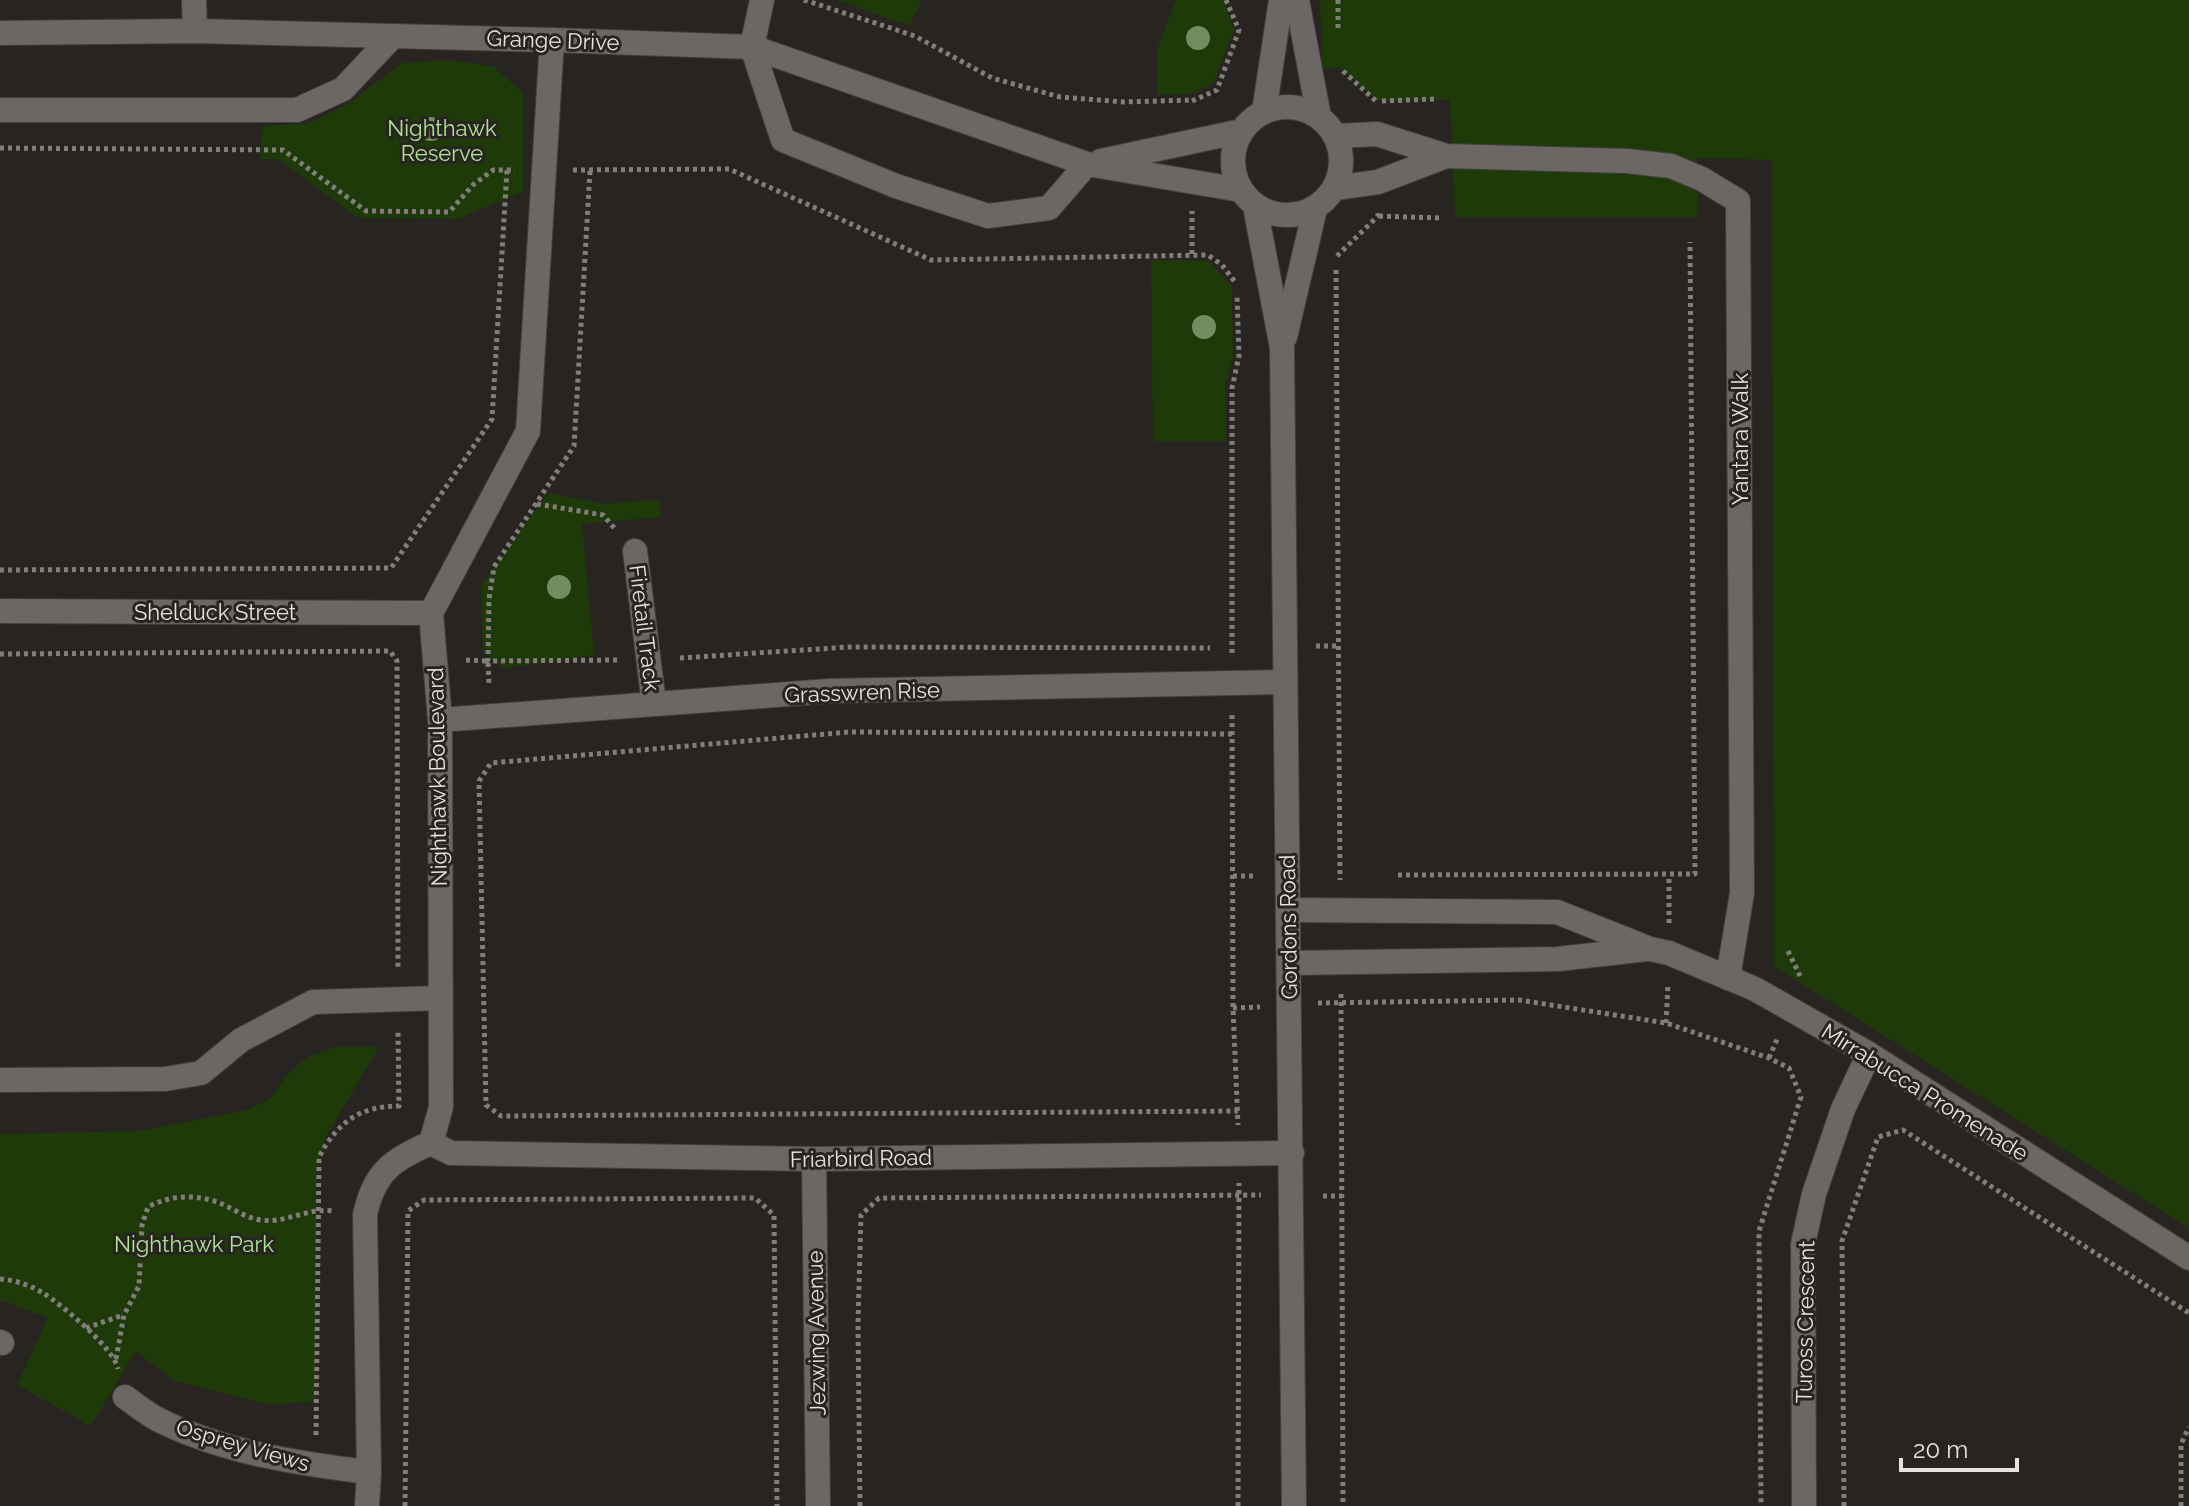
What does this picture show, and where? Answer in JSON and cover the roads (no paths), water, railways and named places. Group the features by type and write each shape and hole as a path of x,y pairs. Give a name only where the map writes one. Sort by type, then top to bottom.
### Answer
{"street":[{"path":"194,0 195,31"},
{"path":"762,0 752,47 783,140 896,186 988,216 1049,208 1087,164 1242,131"},
{"path":"1264,112 1281,0"},
{"path":"1297,0 1319,117"},
{"name":"Grange Drive","path":"0,33 195,31 752,47 1087,164 1248,198"},
{"path":"0,110 297,110 343,89 393,36"},
{"path":"431,613 528,431 552,40"},
{"path":"1292,107 1319,117 1336,136 1341,153 1341,171 1335,188 1315,209 1300,215 1269,213 1248,198 1235,176 1235,145 1242,131 1264,112 1292,107"},
{"name":"Yantara Walk","path":"1336,136 1377,134 1446,156 1627,161 1671,166 1702,179 1738,201 1742,893 1728,978"},
{"name":"Yantara Walk","path":"1335,188 1378,182 1446,156"},
{"name":"Gordons Road","path":"1248,198 1282,348 1294,1506"},
{"name":"Gordons Road","path":"1282,348 1315,209"},
{"name":"Firetail Track","path":"635,551 654,704"},
{"name":"Shelduck Street","path":"0,611 431,613"},
{"name":"Nighthawk Boulevard","path":"431,613 440,720 441,1107 431,1143"},
{"name":"Grasswren Rise","path":"440,720 829,691 1285,682"},
{"name":"Mirrabucca Promenade","path":"1289,910 1557,912 1650,949 1669,953 1755,989 1869,1054 2189,1258"},
{"name":"Mirrabucca Promenade","path":"1289,963 1558,959 1650,949"},
{"path":"0,1080 165,1079 201,1073 241,1040 313,1002 440,998"},
{"name":"Tuross Crescent","path":"1804,1506 1803,1244 1814,1194 1843,1109 1869,1054"},
{"path":"367,1506 365,1215 369,1195 380,1177 399,1157 431,1143"},
{"name":"Friarbird Road","path":"431,1143 451,1153 814,1159 1292,1153"},
{"name":"Jezwing Avenue","path":"814,1159 818,1506"},
{"name":"Osprey Views","path":"125,1397 160,1420 222,1443 316,1466 369,1472"}],"park label":[{"name":"Nighthawk Reserve","path":"442,140"},
{"name":"Nighthawk Park","path":"194,1244"}]}
